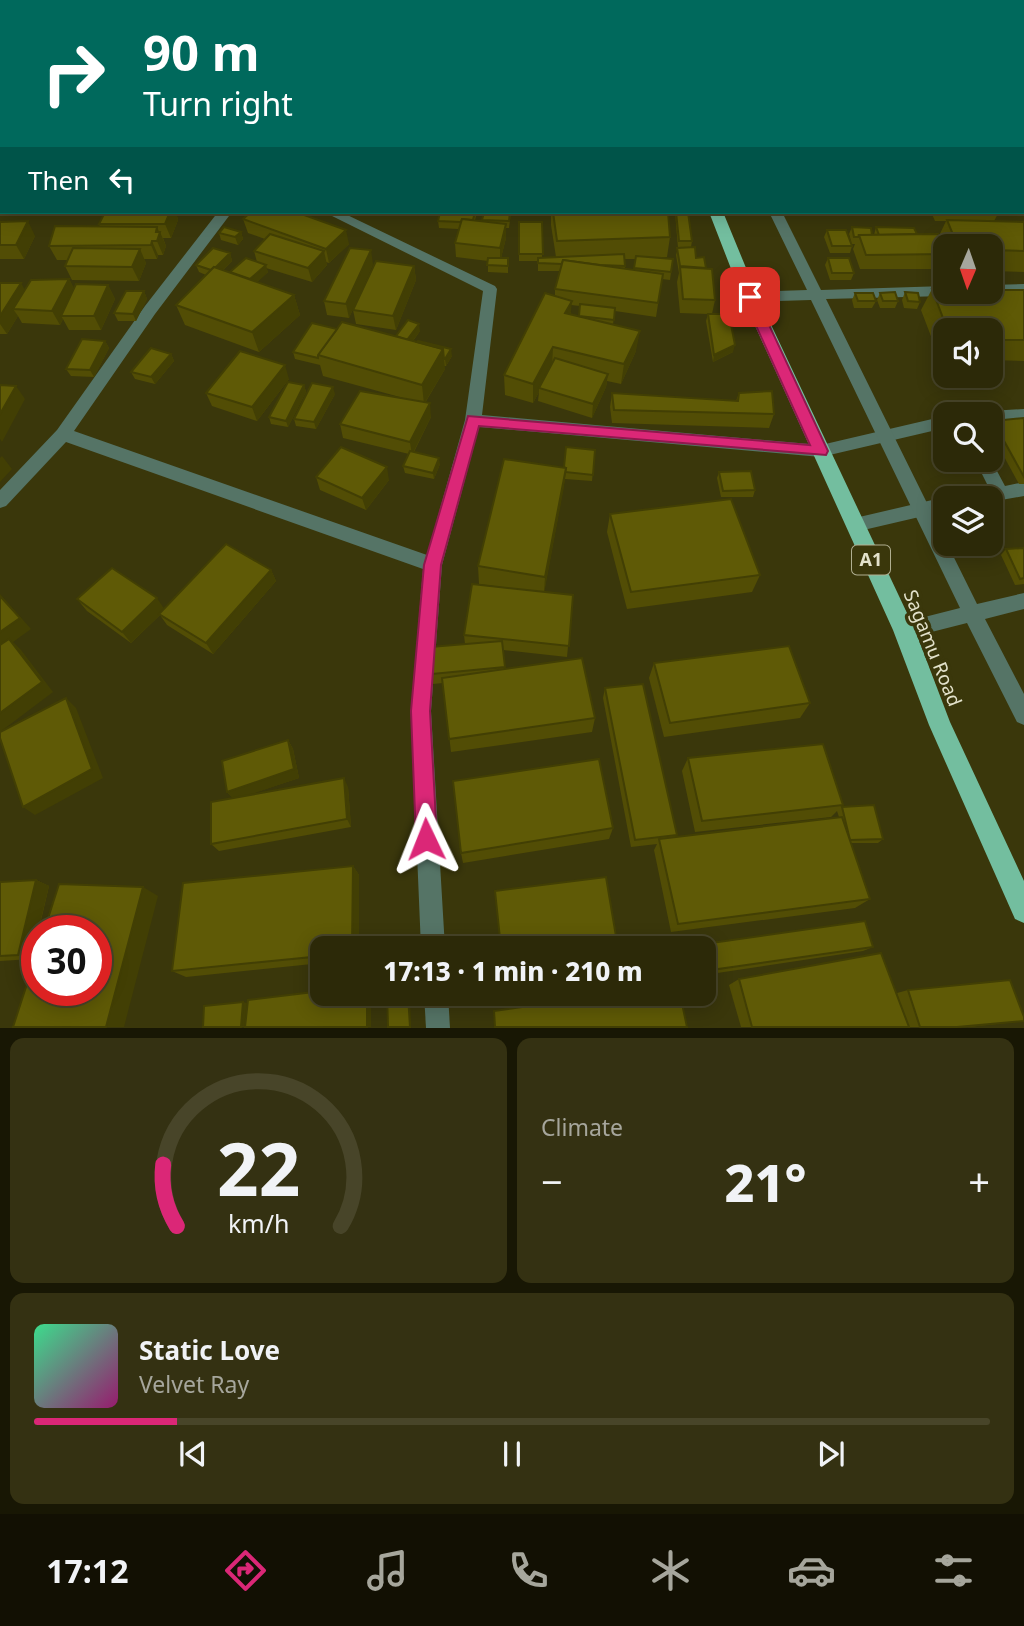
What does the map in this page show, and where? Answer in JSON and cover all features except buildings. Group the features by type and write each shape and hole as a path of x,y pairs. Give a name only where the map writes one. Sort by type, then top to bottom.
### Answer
{"highway":[{"name":"Sagamu Road","path":"717,214 750,297 904,630 940,725 1024,909"}],"street":[{"path":"0,501 63,434 150,310 223,214"},
{"path":"335,214 490,289 473,420 433,565 421,711 432,936"},
{"path":"776,214 818,295 971,614 1024,715"},
{"path":"1003,289 1024,289"},
{"path":"750,297 933,291"},
{"path":"1003,416 1024,415"},
{"path":"473,420 821,451 933,425"},
{"path":"63,434 433,565"},
{"path":"1003,491 1024,489"},
{"path":"855,525 933,507"},
{"path":"904,630 1024,601"},
{"path":"437,1006 438,1027"}],"route":[{"path":"426,839 421,711 433,565 473,420 821,451 750,297"}]}
